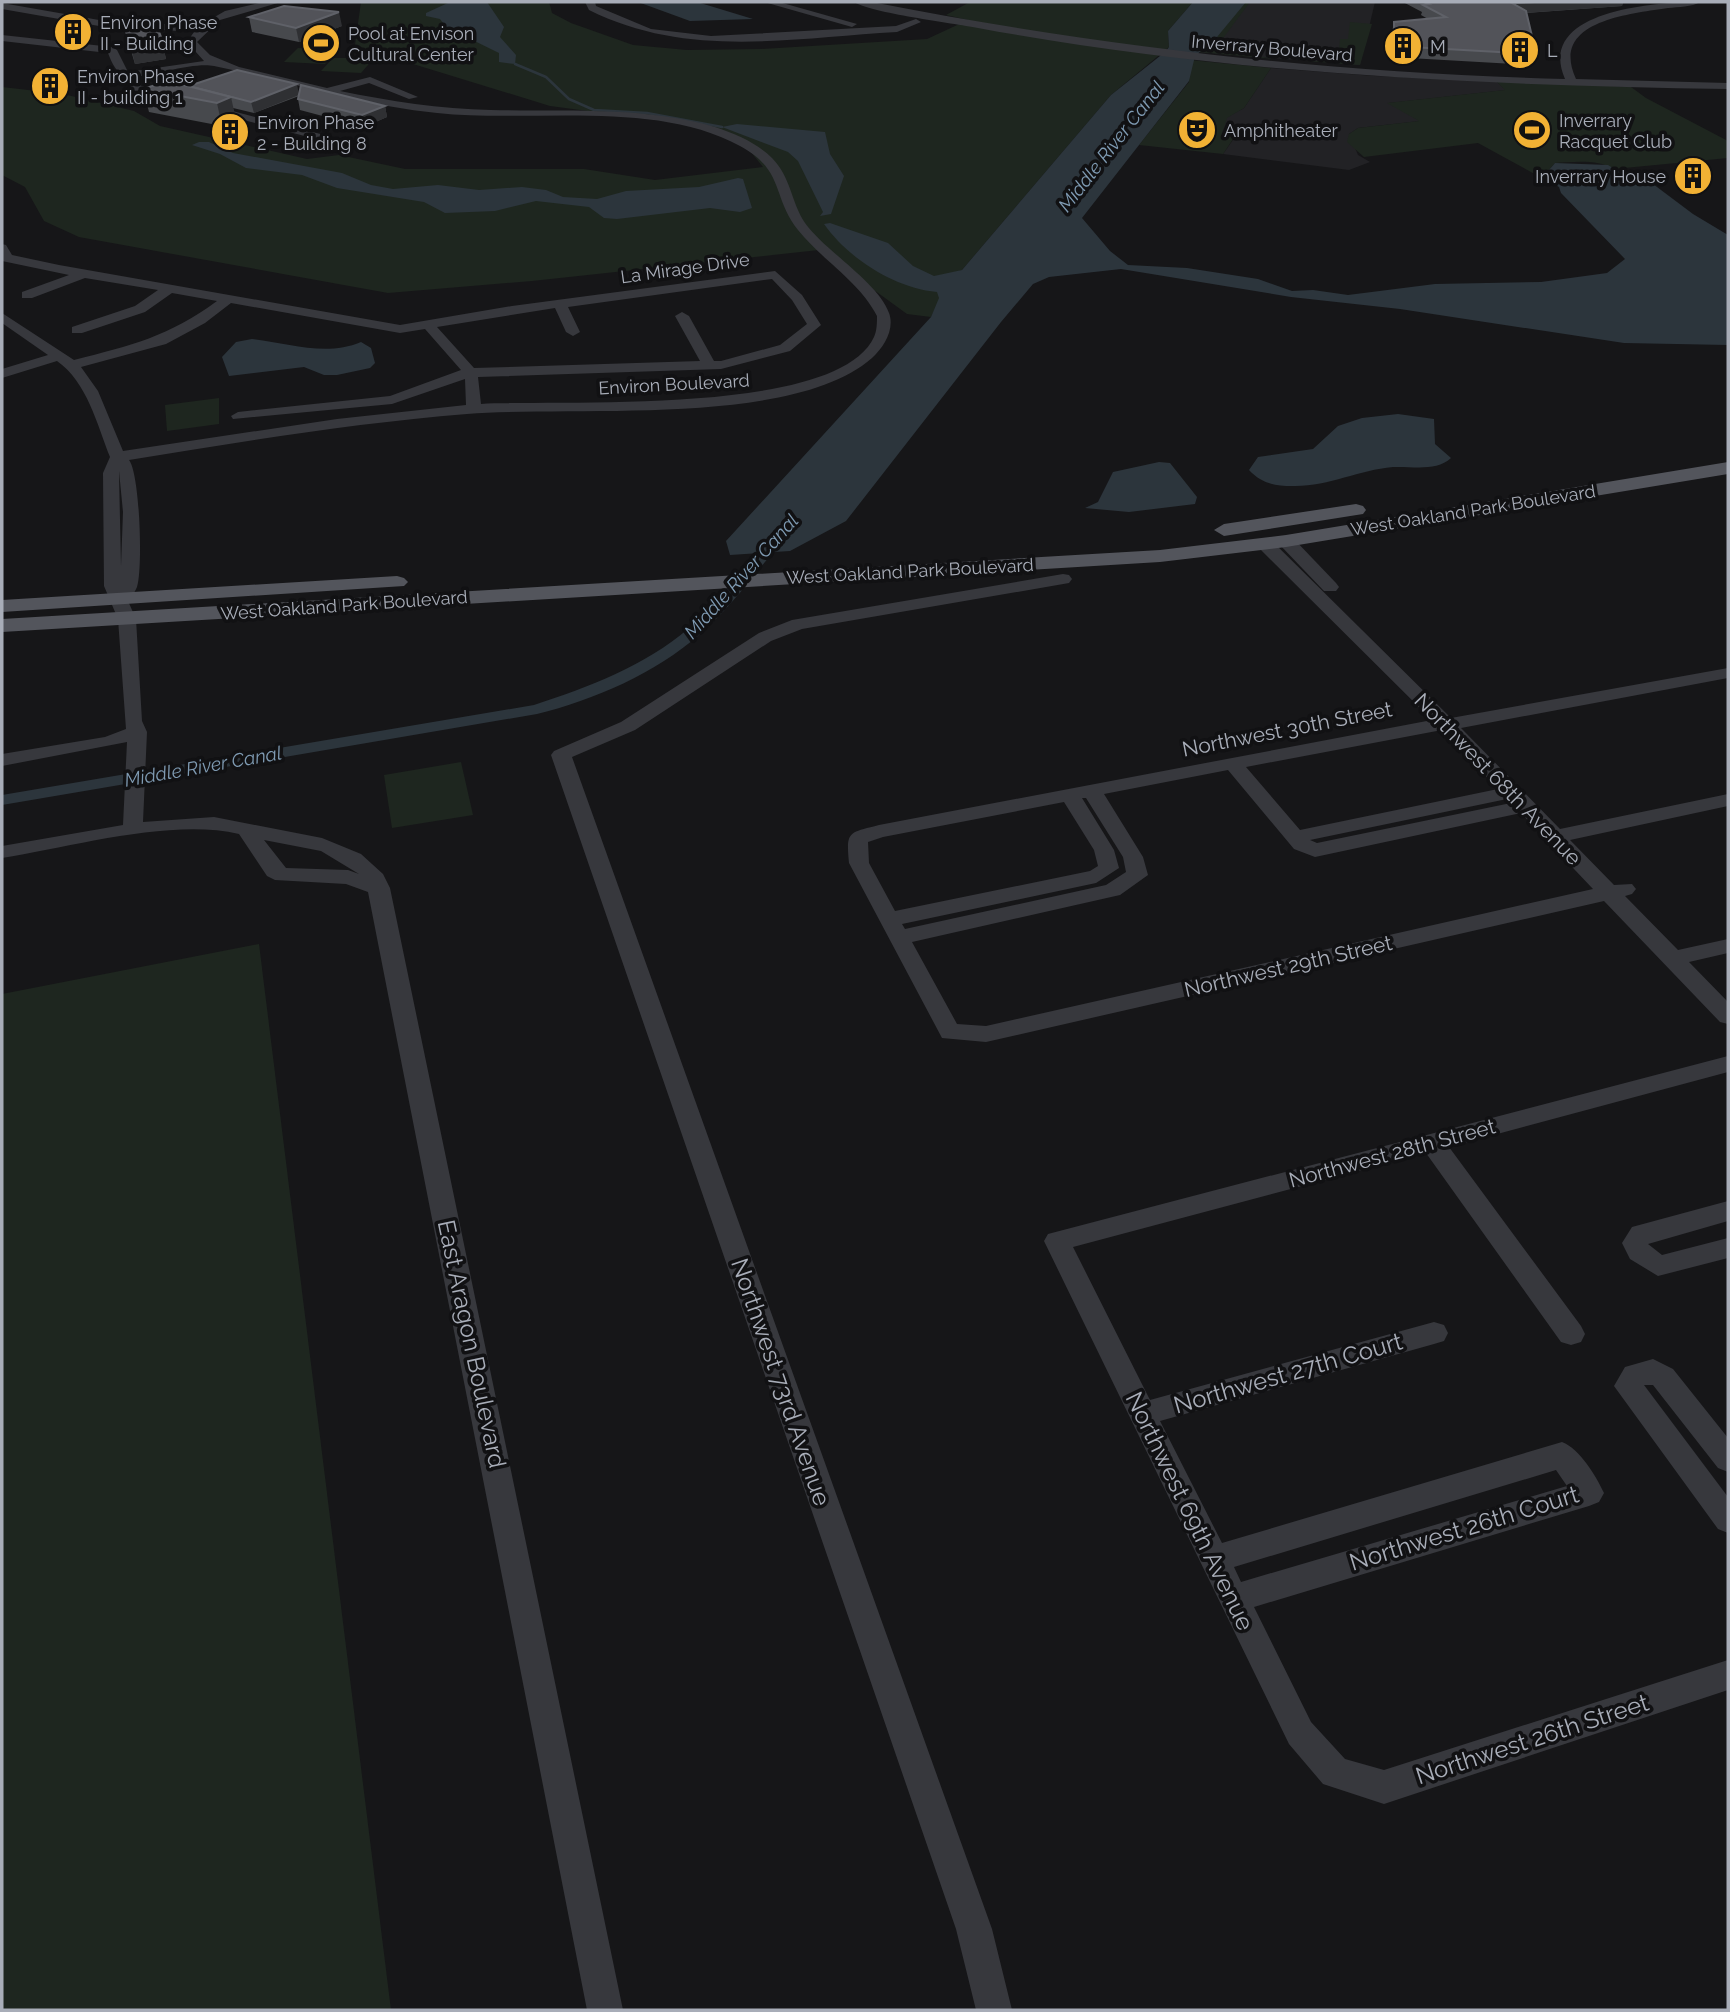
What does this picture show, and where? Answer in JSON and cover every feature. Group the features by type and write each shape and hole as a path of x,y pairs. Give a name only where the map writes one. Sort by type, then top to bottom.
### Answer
{"main road":[{"name":"West Oakland Park Boulevard","path":"2,606 124,609 452,598 687,583 776,570 1215,531 1728,450"},
{"path":"1641,483 1635,475 1649,463"},
{"name":"West Oakland Park Boulevard","path":"2,626 124,609 503,576 702,566 776,570 947,569 1124,558 1275,543 1728,468"},
{"path":"1588,491 1609,478 1612,469"},
{"path":"452,598 495,586 503,576"}],"street":[{"path":"211,7 233,8 276,2"},
{"path":"590,2 592,8 650,34 711,39 897,29 916,22"},
{"path":"769,2 883,30"},
{"name":"Inverrary Boulevard","path":"859,2 1003,32 1196,57 1374,74 1728,84"},
{"name":"Inverrary Boulevard","path":"873,2 976,24 1161,53"},
{"path":"1570,78 1563,56 1569,38 1579,31 1610,17 1695,2"},
{"path":"2,7 23,7 99,23 199,29"},
{"path":"211,60 197,53 192,43 199,29 233,8"},
{"path":"846,32 857,25"},
{"path":"2,38 112,50 137,88 335,141 352,132"},
{"name":"Environ Boulevard","path":"118,457 312,426 451,411 719,402 769,396 834,376 867,355 884,334 884,317 876,300 826,255 799,223 776,169 745,143 705,128 602,115 423,109 327,91 211,60 126,75"},
{"name":"Environ Boulevard","path":"327,91 370,80 412,97 494,110"},
{"path":"289,146 312,135"},
{"name":"La Mirage Drive","path":"2,248 8,258 83,274 400,329 775,275 797,298 814,325 785,348 715,365 467,373 392,400 238,416"},
{"path":"27,295 83,274"},
{"path":"77,330 140,309 167,290"},
{"path":"2,374 161,341 201,320 228,299"},
{"path":"560,304 573,332"},
{"path":"682,316 727,383"},
{"path":"2,317 66,360 91,391 118,457 111,473 113,586 124,609 133,721 137,732 133,830"},
{"path":"428,324 439,341 467,367 467,373 473,381 473,409"},
{"path":"451,411 452,384 467,373"},
{"name":"Northwest 68th Avenue","path":"1275,543 1681,957 1728,1016"},
{"path":"947,569 960,596 1063,579"},
{"name":"Northwest 73rd Avenue","path":"960,596 798,624 777,631 628,726 561,755 974,1929 994,2010"},
{"name":"Northwest 30th Street","path":"895,928 859,863 857,839 878,831 1232,763 1452,723 1484,720 1728,673"},
{"name":"Northwest 68th Avenue","path":"1452,723 1517,799 1562,835"},
{"path":"2,760 109,742 137,732"},
{"path":"1232,763 1301,844 1315,850 1517,799"},
{"path":"895,928 1113,890 1137,875 1133,858 1091,790"},
{"path":"895,928 1096,876 1109,868 1101,844 1069,794"},
{"path":"1562,835 1728,800"},
{"name":"East Aragon Boulevard","path":"2,852 133,830 187,823 215,823 248,832 310,840 346,851 363,863 379,888 590,1924 604,2010"},
{"path":"248,832 274,871 282,875 348,877 379,888"},
{"path":"269,860 279,860 299,871 314,869 327,860 332,848"},
{"name":"Northwest 29th Street","path":"895,928 950,1032 986,1034 1617,891"},
{"path":"1681,957 1728,946"},
{"name":"Northwest 68th Avenue","path":"1681,957 1728,995"},
{"name":"Northwest 28th Street","path":"1057,1241 1728,1064"},
{"path":"1432,1142 1571,1334"},
{"path":"1728,1211 1641,1234 1635,1243 1639,1252 1658,1266 1728,1248"},
{"name":"Northwest 69th Avenue","path":"1057,1241 1300,1733 1335,1772"},
{"name":"Northwest 27th Court","path":"1142,1414 1434,1333"},
{"path":"1723,1452 1663,1377 1653,1371 1635,1375 1628,1386 1728,1520"},
{"path":"1681,1457 1723,1452"},
{"name":"Northwest 26th Court","path":"1213,1560 1562,1455 1588,1493 1232,1599"},
{"name":"Northwest 26th Street","path":"1335,1772 1384,1787 1728,1675"}],"shaded area":[{"path":"361,2 549,2 552,13 571,23 633,45 687,50 760,49 927,39 968,20 946,15 970,2 1193,2 1168,31 1169,47 1111,95 962,270 952,274 931,317 907,314 819,250 532,281 388,293 79,237 44,221 25,187 2,175 2,87 63,94 134,111 160,126 307,159 339,155 405,169 584,169 655,180 763,167 751,152 709,127 550,106 374,52 354,52"},
{"path":"1245,2 1250,2 1215,49 1275,59 1199,52"},
{"path":"1246,2 1375,2 1360,65 1199,52 1217,37"},
{"path":"1350,22 1372,24 1360,65 1306,61 1338,61 1340,39 1348,39"},
{"path":"298,48 338,49 325,64 284,62"},
{"path":"333,58 374,58 361,73 321,71"},
{"path":"1190,60 1271,68 1244,108 1227,118 1222,134 1235,136 1223,154 1139,145 1189,82"},
{"path":"1271,68 1374,76 1495,80 1506,90 1389,103 1420,121 1358,128 1349,134 1358,155 1370,162 1349,170 1223,154 1235,137 1221,134 1226,118 1244,108"},
{"name":"Inverrary Racquet Club","path":"1495,80 1631,87 1646,98 1728,141 1728,158 1614,169 1593,162 1555,163 1542,178 1478,143 1364,157 1347,142 1349,134 1358,128 1419,121 1387,103 1505,90"},
{"path":"219,398 219,424 167,431 165,405"},
{"path":"461,762 473,815 392,828 384,775"},
{"path":"259,944 391,2010 2,2010 2,994"}],"water":[{"path":"450,2 487,2 504,27 500,37 516,55 515,64 499,62 499,53 446,27 440,19 426,16 426,13"},
{"path":"638,2 697,2 753,19 690,21"},
{"path":"1193,2 1246,2 1217,37 1195,56 1189,81 1082,218 1110,251 1128,265 1187,268 1258,279 1292,291 1313,290 1348,295 1435,284 1541,282 1607,273 1625,259 1561,193 1559,187 1542,178 1555,163 1608,165 1624,175 1653,184 1693,214 1728,235 1728,345 1624,343 1400,309 1291,297 1121,269 1049,277 1033,284 1001,322 846,521 790,551 730,555 726,541 931,317 939,298 937,292 905,284 873,269 834,237 824,224 830,223 888,243 913,266 934,276 962,270 1111,95 1165,52 1169,47 1168,31"},
{"path":"737,124 825,132 830,154 844,176 831,214 820,216 823,212 798,161 788,152 722,127"},
{"path":"209,142 233,153 342,173 371,185 393,189 438,185 479,190 522,187 546,190 563,197 597,199 626,191 699,187 738,178 743,179 752,208 740,212 710,208 617,219 604,218 589,207 536,201 495,211 445,213 424,202 337,188 302,175 246,168 220,154 192,145"},
{"path":"252,339 321,349 361,342 371,348 375,363 370,368 337,375 324,375 304,367 229,376 222,357 236,342"},
{"path":"1398,414 1434,419 1435,444 1451,458 1431,467 1393,467 1305,486 1268,483 1249,470 1258,457 1313,449 1338,426 1362,418"},
{"path":"1159,462 1170,463 1197,497 1195,504 1129,512 1085,508 1098,502 1113,472"}],"building":[{"path":"1424,2 1535,2 1512,3 1526,11 1535,49 1522,48 1516,53 1411,47 1411,44 1394,41 1394,22 1446,17 1423,5 1429,4"},
{"path":"284,6 339,12 296,28 249,17"},
{"path":"154,18 161,37 130,43 122,20"},
{"path":"237,70 297,84 251,102 189,86"},
{"path":"168,81 231,97 217,103 143,89"},
{"path":"301,85 385,106 362,115 298,99"}],"waterway":[{"path":"515,64 546,77 569,99 594,110 647,113 722,127"},
{"name":"Middle River Canal","path":"2,800 537,709 558,702 620,678 678,645 718,609 780,534"}],"place":[{"name":"Environ Phase II - Building","path":"73,32"},
{"name":"Pool at Envison Cultural Center","path":"321,43"},
{"name":"M","path":"1403,46"},
{"name":"L","path":"1520,50"},
{"name":"Environ Phase II - building 1","path":"50,86"},
{"name":"Amphitheater","path":"1197,130"},
{"name":"Inverrary Racquet Club","path":"1532,130"},
{"name":"Environ Phase 2 - Building 8","path":"230,132"},
{"name":"Inverrary House","path":"1693,176"}]}
